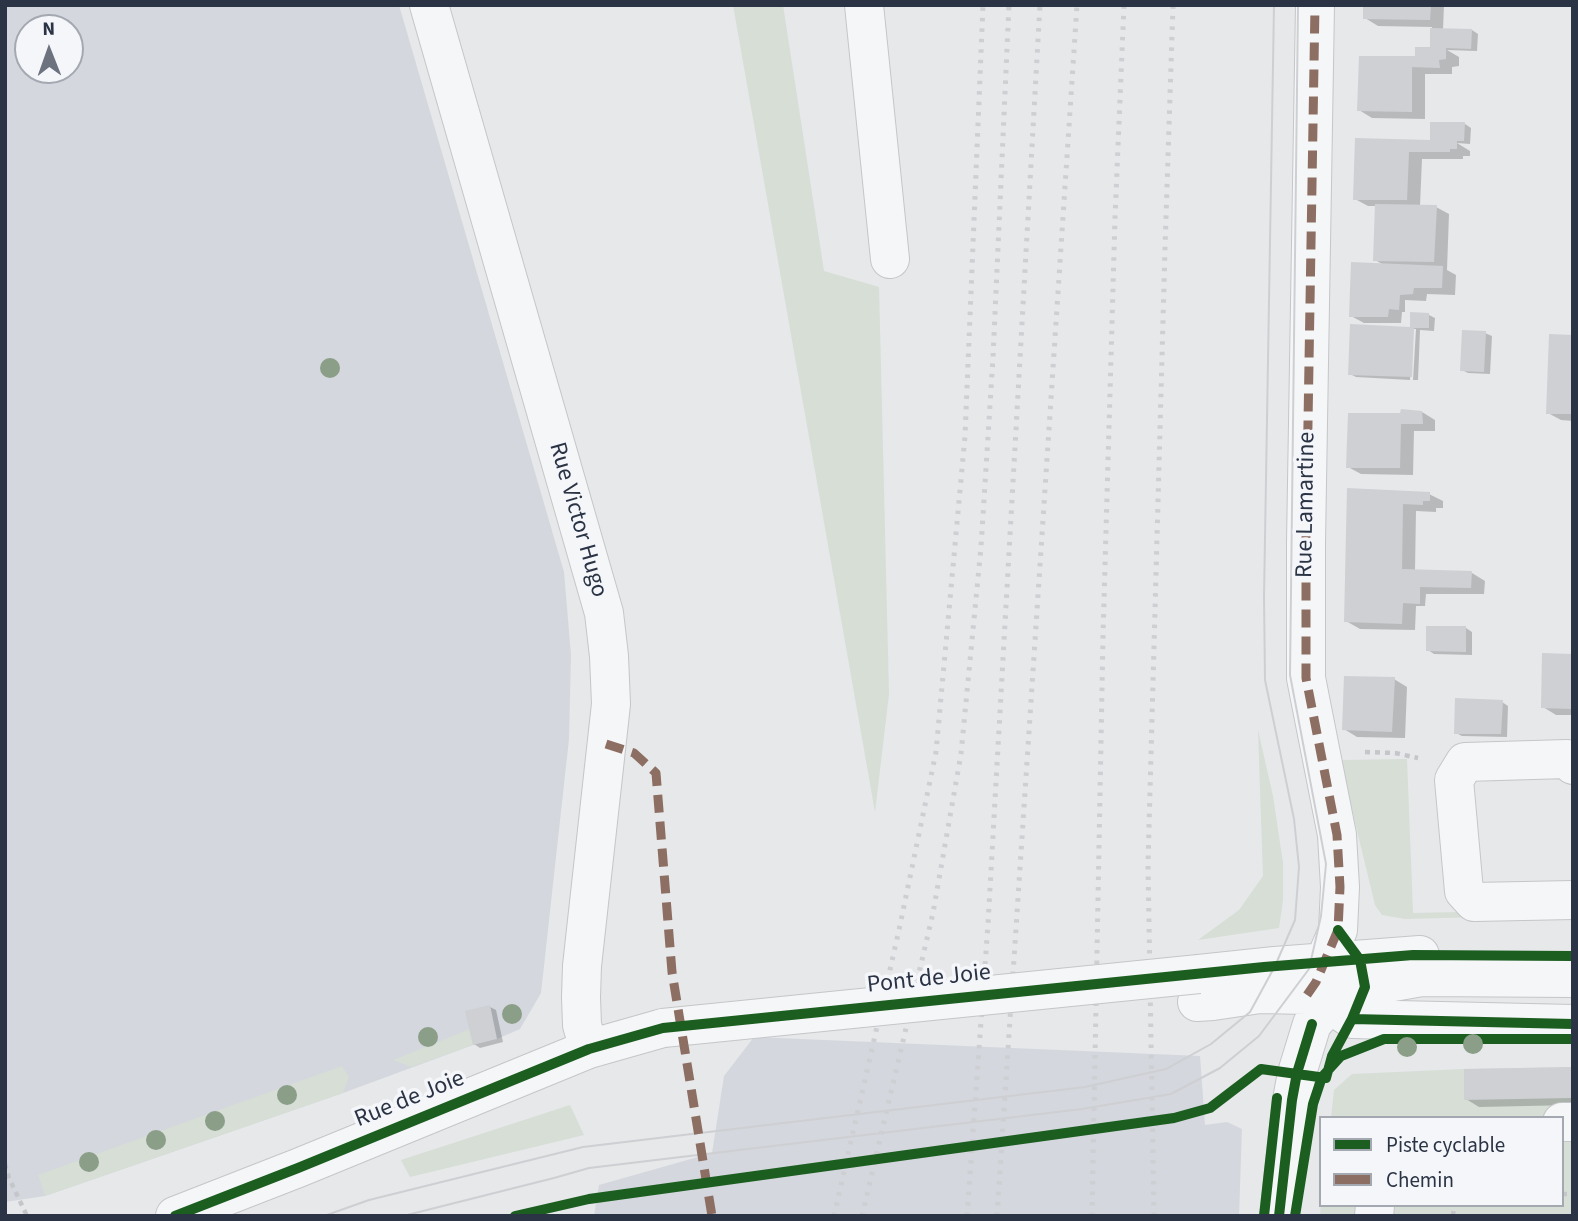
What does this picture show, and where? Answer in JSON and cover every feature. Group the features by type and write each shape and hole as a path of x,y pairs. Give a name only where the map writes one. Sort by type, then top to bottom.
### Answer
{"street":[{"name":"Rue Victor Hugo","path":"429,5 604,613 611,704 581,997 582,1025 589,1049"},
{"path":"864,5 890,259"},
{"name":"Rue Lamartine","path":"1279,1216 1297,1073 1317,1008 1316,982 1331,946 1340,887 1337,835 1306,678 1315,5"},
{"path":"1573,765 1567,759 1465,762 1454,780 1464,891 1474,902 1573,900"},
{"path":"1198,988 1331,946 1413,955 1573,956"},
{"path":"1317,1008 1353,989 1422,976 1573,978"},
{"path":"1198,988 1213,1001 1260,995 1352,1019 1573,1024"},
{"name":"Pont de Joie","path":"664,1040 1198,988"},
{"name":"Rue de Joie","path":"175,1216 589,1049 664,1040"}],"path":[{"path":"1320,752 1395,753 1465,762"},
{"path":"515,1216 590,1199 1174,1118 1210,1108 1221,1100"},
{"path":"5,1164 27,1216"}],"shaded area":[{"path":"5,5 399,5 564,572 571,655 569,739 541,993 520,1029 497,1039 473,1045 45,1196 5,1202"},
{"path":"733,5 783,5 824,271 879,287 889,694 875,812"},
{"path":"1258,730 1273,796 1283,863 1283,900 1279,928 1198,940 1239,910 1263,876"},
{"path":"1407,759 1413,913 1556,910 1556,915 1405,919 1382,915 1375,905 1340,760"},
{"path":"470,1029 473,1045 411,1067 393,1060"},
{"path":"754,1037 1200,1056 1205,1125 1227,1122 1242,1129 1239,1216 594,1216 599,1185 712,1153 724,1076"},
{"path":"342,1066 349,1077 343,1093 45,1196 38,1175"},
{"path":"1573,1067 1573,1216 1320,1216 1321,1207 1564,1207 1564,1116 1331,1116 1334,1090 1352,1074"},
{"path":"570,1105 584,1135 410,1177 401,1160"}],"building":[{"path":"1363,5 1431,5 1430,20 1363,19"},
{"path":"1430,28 1472,29 1471,49 1446,48 1446,59 1439,60 1440,68 1412,67 1412,112 1357,111 1359,56 1415,56 1415,47 1430,47"},
{"path":"1430,122 1465,122 1464,141 1457,141 1457,149 1450,149 1450,152 1409,152 1407,200 1353,200 1355,138 1430,140"},
{"path":"1375,204 1437,205 1434,262 1373,261"},
{"path":"1351,262 1443,266 1442,288 1414,288 1413,294 1400,295 1399,310 1389,309 1388,317 1349,317"},
{"path":"1410,312 1429,313 1429,328 1414,328 1412,377 1348,375 1350,324 1410,327"},
{"path":"1462,330 1486,331 1484,372 1460,371"},
{"path":"1549,334 1573,335 1573,414 1546,414"},
{"path":"1401,409 1422,411 1423,424 1401,424 1400,468 1346,468 1348,413 1400,413"},
{"path":"1347,488 1430,492 1430,501 1423,501 1423,505 1403,504 1402,569 1472,571 1471,588 1420,587 1420,604 1403,603 1402,624 1344,622"},
{"path":"1426,626 1466,626 1466,652 1426,651"},
{"path":"1542,653 1573,654 1573,709 1541,708"},
{"path":"1344,676 1395,677 1392,732 1342,730"},
{"path":"1455,698 1503,700 1501,734 1454,734"},
{"path":"490,1005 497,1039 473,1045 465,1011"},
{"path":"1573,1067 1573,1098 1464,1100 1464,1069"}],"tram line":[{"path":"324,1216 369,1200 583,1147 1085,1087 1166,1069 1211,1044 1250,1012 1275,966 1295,920 1299,867 1294,819 1265,680 1264,597 1274,5"},
{"path":"403,1216 589,1168 1082,1109 1171,1094 1220,1068 1259,1036 1309,969 1321,916 1326,864 1290,675 1298,5"}],"railway":[{"path":"834,1216 936,752 965,436 983,5"},
{"path":"862,1216 933,913 961,754 981,547 993,358 1009,5"},
{"path":"967,1216 988,924 1040,5"},
{"path":"997,1216 1077,5"},
{"path":"1092,1216 1103,636 1124,5"},
{"path":"1154,1216 1148,864 1173,5"}],"marked path":[{"path":"1307,995 1316,982 1338,930 1340,887 1337,835 1306,678 1315,5"},
{"path":"606,744 634,753 656,773 672,972 712,1216"}],"cycle path":[{"path":"515,1216 589,1199 1174,1118 1210,1108 1261,1069 1326,1078 1332,1056 1365,987 1360,960 1338,930"},
{"path":"175,1216 589,1049 663,1028 1264,967 1413,955 1573,956"},
{"path":"1352,1019 1573,1024"},
{"path":"1279,1216 1292,1100 1312,1024"},
{"path":"1295,1216 1313,1104 1322,1077 1341,1056 1384,1039 1573,1039"},
{"path":"1264,1216 1277,1098"}]}
